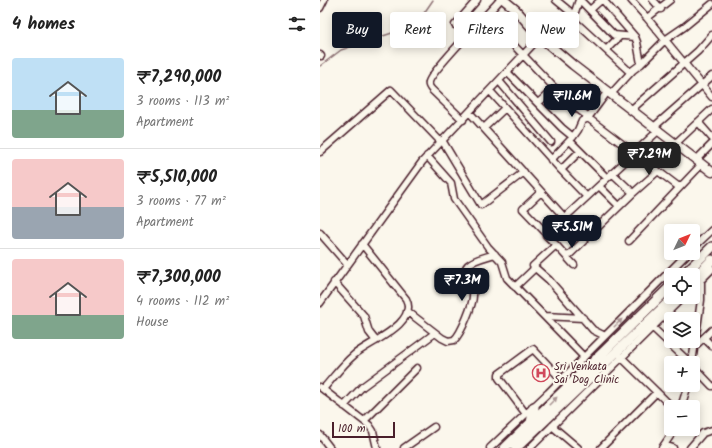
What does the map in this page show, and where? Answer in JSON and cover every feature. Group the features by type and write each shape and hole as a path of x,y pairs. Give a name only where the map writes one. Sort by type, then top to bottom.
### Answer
{"highway":[{"path":"690,268 712,247"},
{"path":"700,275 712,260"},
{"path":"505,448 664,293"},
{"path":"516,448 667,304"},
{"path":"531,423 534,407"}],"main road":[{"path":"508,1 526,21"},
{"path":"553,48 712,172"}],"street":[{"path":"320,8 324,0"},
{"path":"466,12 477,0"},
{"path":"463,120 432,90 429,86 429,81 445,60 500,0"},
{"path":"556,0 568,12"},
{"path":"574,12 580,0 613,34 619,37 635,37"},
{"path":"590,10 602,0 635,37 641,64"},
{"path":"631,0 712,97"},
{"path":"653,0 660,9"},
{"path":"647,18 670,0"},
{"path":"551,160 572,139 582,121 588,117 630,72 641,64 664,40 684,27 712,4"},
{"path":"579,23 630,72"},
{"path":"632,109 683,64 712,35"},
{"path":"606,50 619,37"},
{"path":"516,48 576,109 679,188"},
{"path":"321,298 427,156 470,113 530,48"},
{"path":"508,72 562,128 580,151 630,190"},
{"path":"547,234 609,175 634,154 657,128 712,76"},
{"path":"499,81 551,142"},
{"path":"538,103 555,88"},
{"path":"320,152 391,90 442,141 481,205 524,172"},
{"path":"490,91 551,160 587,197"},
{"path":"484,128 505,108"},
{"path":"676,143 712,109"},
{"path":"470,113 565,218"},
{"path":"698,122 712,138"},
{"path":"629,241 679,188 712,144"},
{"path":"561,170 580,151"},
{"path":"427,156 451,184 454,198 503,264 507,278 584,357"},
{"path":"567,257 619,206 658,171"},
{"path":"599,186 619,206"},
{"path":"541,192 523,209 574,264"},
{"path":"700,241 712,230"},
{"path":"320,233 347,264"},
{"path":"362,244 406,299 407,311 404,318 388,334 354,354 321,388 365,420 372,427 377,448"},
{"path":"515,287 535,268 533,266 556,246"},
{"path":"407,311 448,342 454,340 457,337 473,297 466,274 466,268 470,264 495,254"},
{"path":"490,448 562,380 681,260"},
{"path":"535,268 593,330 605,336"},
{"path":"700,277 712,270"},
{"path":"334,282 364,316 370,332 376,341"},
{"path":"700,292 702,300 700,315"},
{"path":"530,448 676,304"},
{"path":"545,316 583,318"},
{"path":"652,327 683,356"},
{"path":"700,342 712,330"},
{"path":"344,406 362,387 435,333"},
{"path":"704,338 712,346"},
{"path":"526,414 499,378 498,374 533,349 562,380"},
{"path":"621,357 665,400"},
{"path":"365,420 417,368"},
{"path":"700,373 712,386"},
{"path":"601,448 657,392"},
{"path":"552,426 578,448"},
{"path":"404,448 434,427"},
{"path":"690,448 702,433 712,431"},
{"path":"320,435 330,448"},
{"path":"670,436 663,446 673,448"}],"waterway":[{"path":"320,66 341,50 404,29 422,16 433,0"}],"place":[{"name":"Sri Venkata Sai Dog Clinic","path":"541,373"}]}
